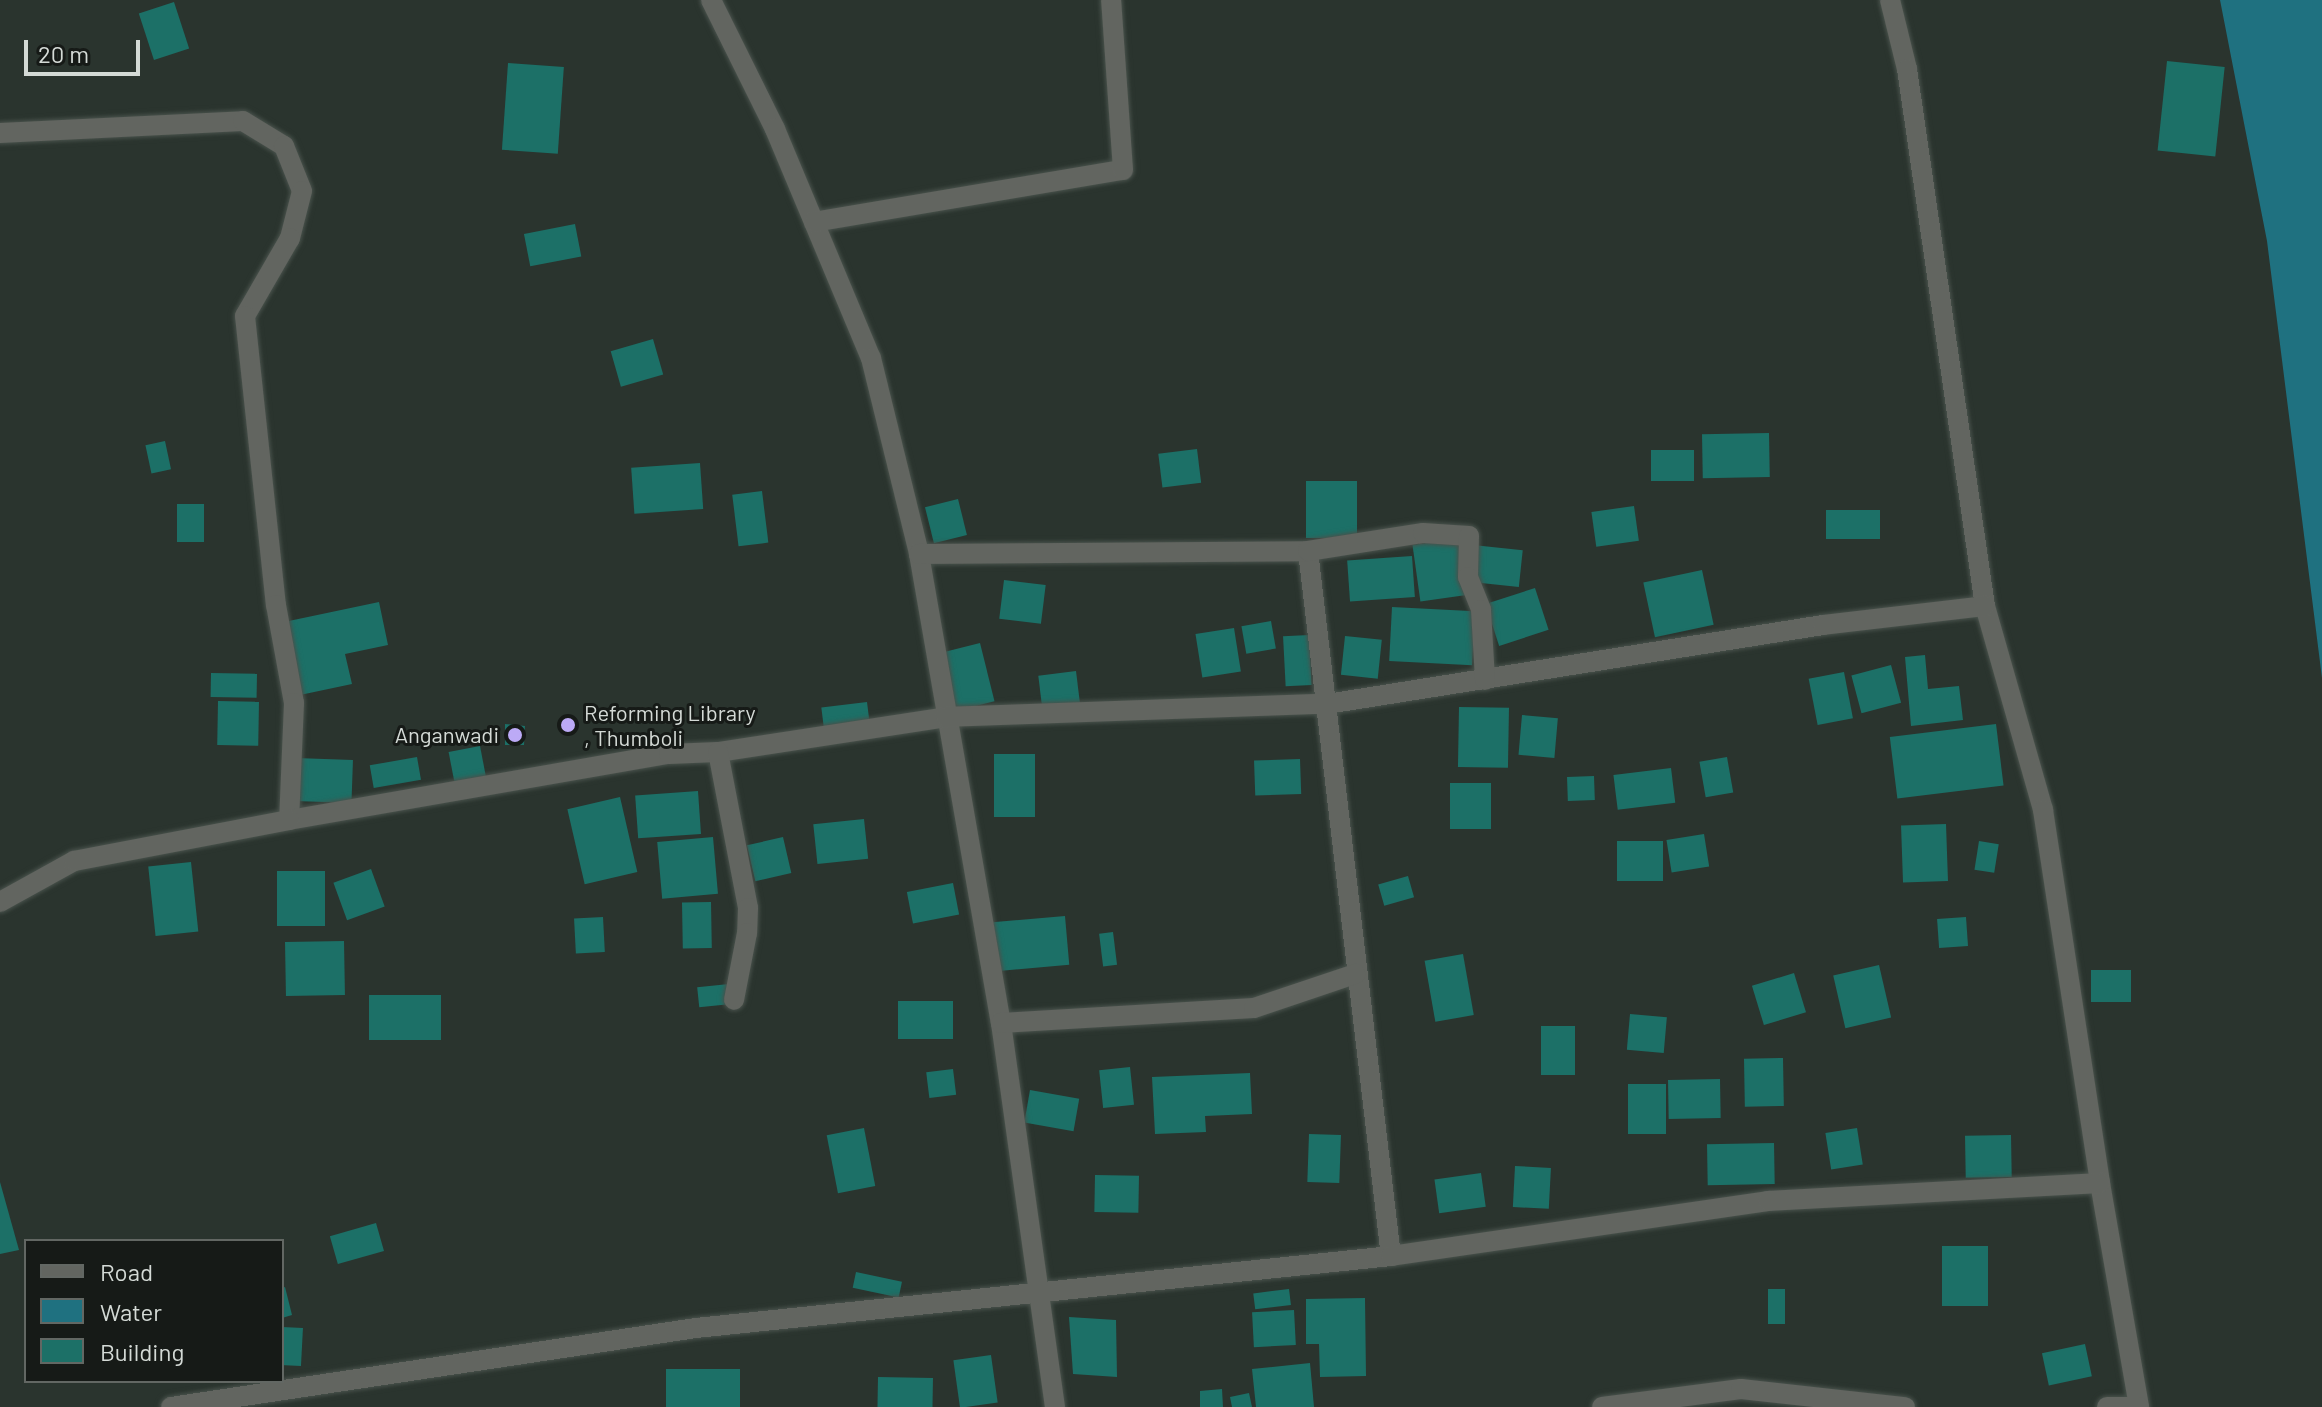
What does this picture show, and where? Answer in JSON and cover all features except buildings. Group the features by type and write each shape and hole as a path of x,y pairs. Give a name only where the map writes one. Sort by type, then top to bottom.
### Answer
{"street":[{"path":"711,0 775,129 871,358 919,554 1001,1023 1055,1407"},
{"path":"814,222 1123,170 1111,0"},
{"path":"1890,0 1907,69 1985,606 2043,810 2100,1183 2139,1407 2107,1407"},
{"path":"0,133 243,121 284,146 302,191 290,238 245,316 276,605 294,703 289,820"},
{"path":"919,554 1308,551 1423,533 1469,536 1468,577 1481,610 1485,680"},
{"path":"1308,551 1355,974 1391,1256"},
{"path":"0,902 74,861 669,754 718,752 946,717 1327,704 1823,625 1985,606"},
{"path":"718,752 748,908 747,933 734,1000"},
{"path":"1001,1023 1254,1008 1355,974"},
{"path":"171,1407 696,1328 1038,1295 1391,1256 1768,1201 2100,1183"},
{"path":"1602,1407 1741,1389 1905,1407"}],"water":[{"path":"2220,0 2322,0 2322,678 2267,241"}],"place":[{"name":"Reforming Library , Thumboli","path":"568,725"},
{"name":"Anganwadi","path":"515,735"}]}
